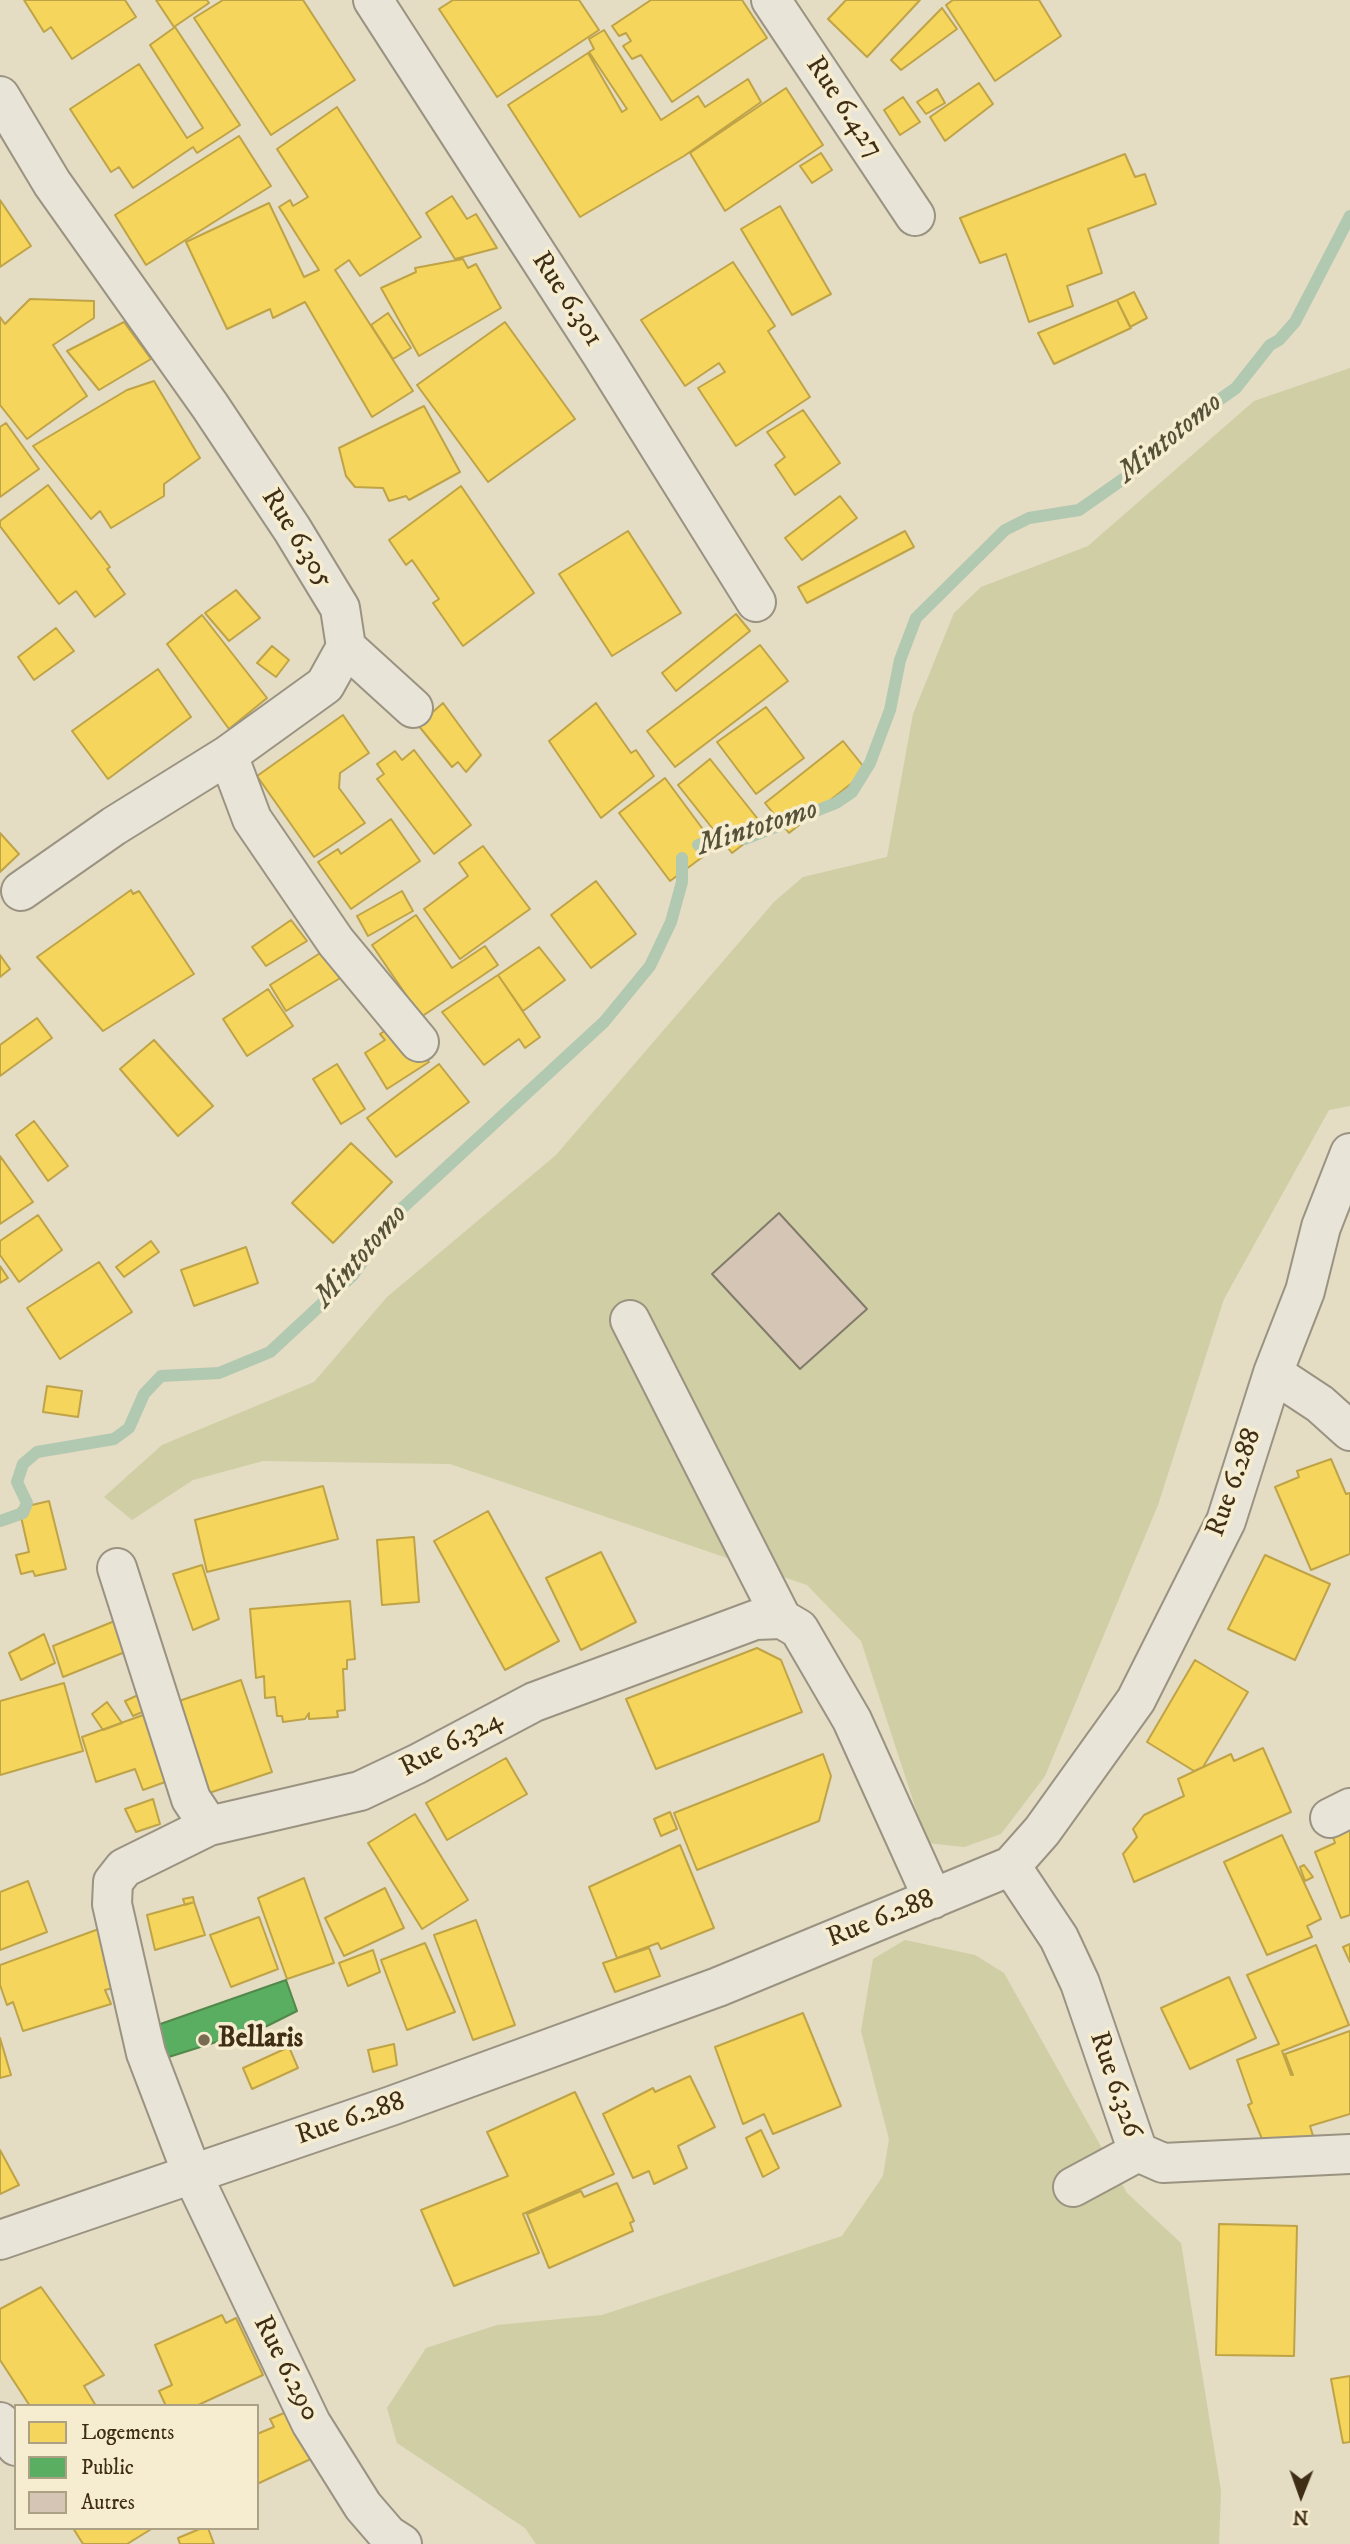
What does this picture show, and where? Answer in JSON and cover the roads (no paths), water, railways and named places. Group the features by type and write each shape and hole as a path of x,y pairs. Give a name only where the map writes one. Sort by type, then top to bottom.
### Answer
{"street":[{"name":"Rue 6.301","path":"373,0 602,355 756,602"},
{"name":"Rue 6.427","path":"771,0 915,216"},
{"name":"Rue 6.305","path":"0,96 52,183 209,405 292,529 340,608 346,647"},
{"path":"21,891 114,826 228,755 325,685 346,647 413,708"},
{"path":"228,755 252,820 336,942 419,1042"},
{"name":"Rue 6.288","path":"0,2239 192,2176 718,1987 1011,1866 1042,1831 1136,1699 1226,1521 1273,1373 1305,1291 1321,1227 1350,1153"},
{"path":"630,1320 782,1619 799,1629 852,1720 933,1899"},
{"path":"1273,1373 1320,1404 1350,1431"},
{"path":"117,1568 191,1798 209,1826"},
{"name":"Rue 6.324","path":"192,2176 146,2053 112,1904 113,1882 124,1868 209,1826 360,1791 534,1702 755,1620 782,1619"},
{"name":"Rue 6.326","path":"1011,1866 1059,1938 1080,1983 1138,2152 1163,2163 1350,2154"},
{"path":"1073,2188 1138,2152"},
{"name":"Rue 6.290","path":"192,2176 311,2423 363,2506 388,2535 402,2544"},
{"path":"0,2422 14,2443"}],"waterway":[{"name":"Mintotomo","path":"698,845 720,838 745,839 836,803 852,792 870,763 890,710 900,660 916,618 1005,530 1029,518 1079,510 1146,463 1195,417 1236,388 1270,345 1279,340 1295,322 1350,216"},
{"name":"Mintotomo","path":"0,1521 23,1513 27,1503 17,1482 23,1464 37,1452 114,1439 129,1428 144,1394 161,1376 219,1373 270,1352 353,1275 398,1212 604,1022 650,966 671,922 682,882 682,858"}],"place":[{"name":"Bellaris","path":"204,2040"}]}
